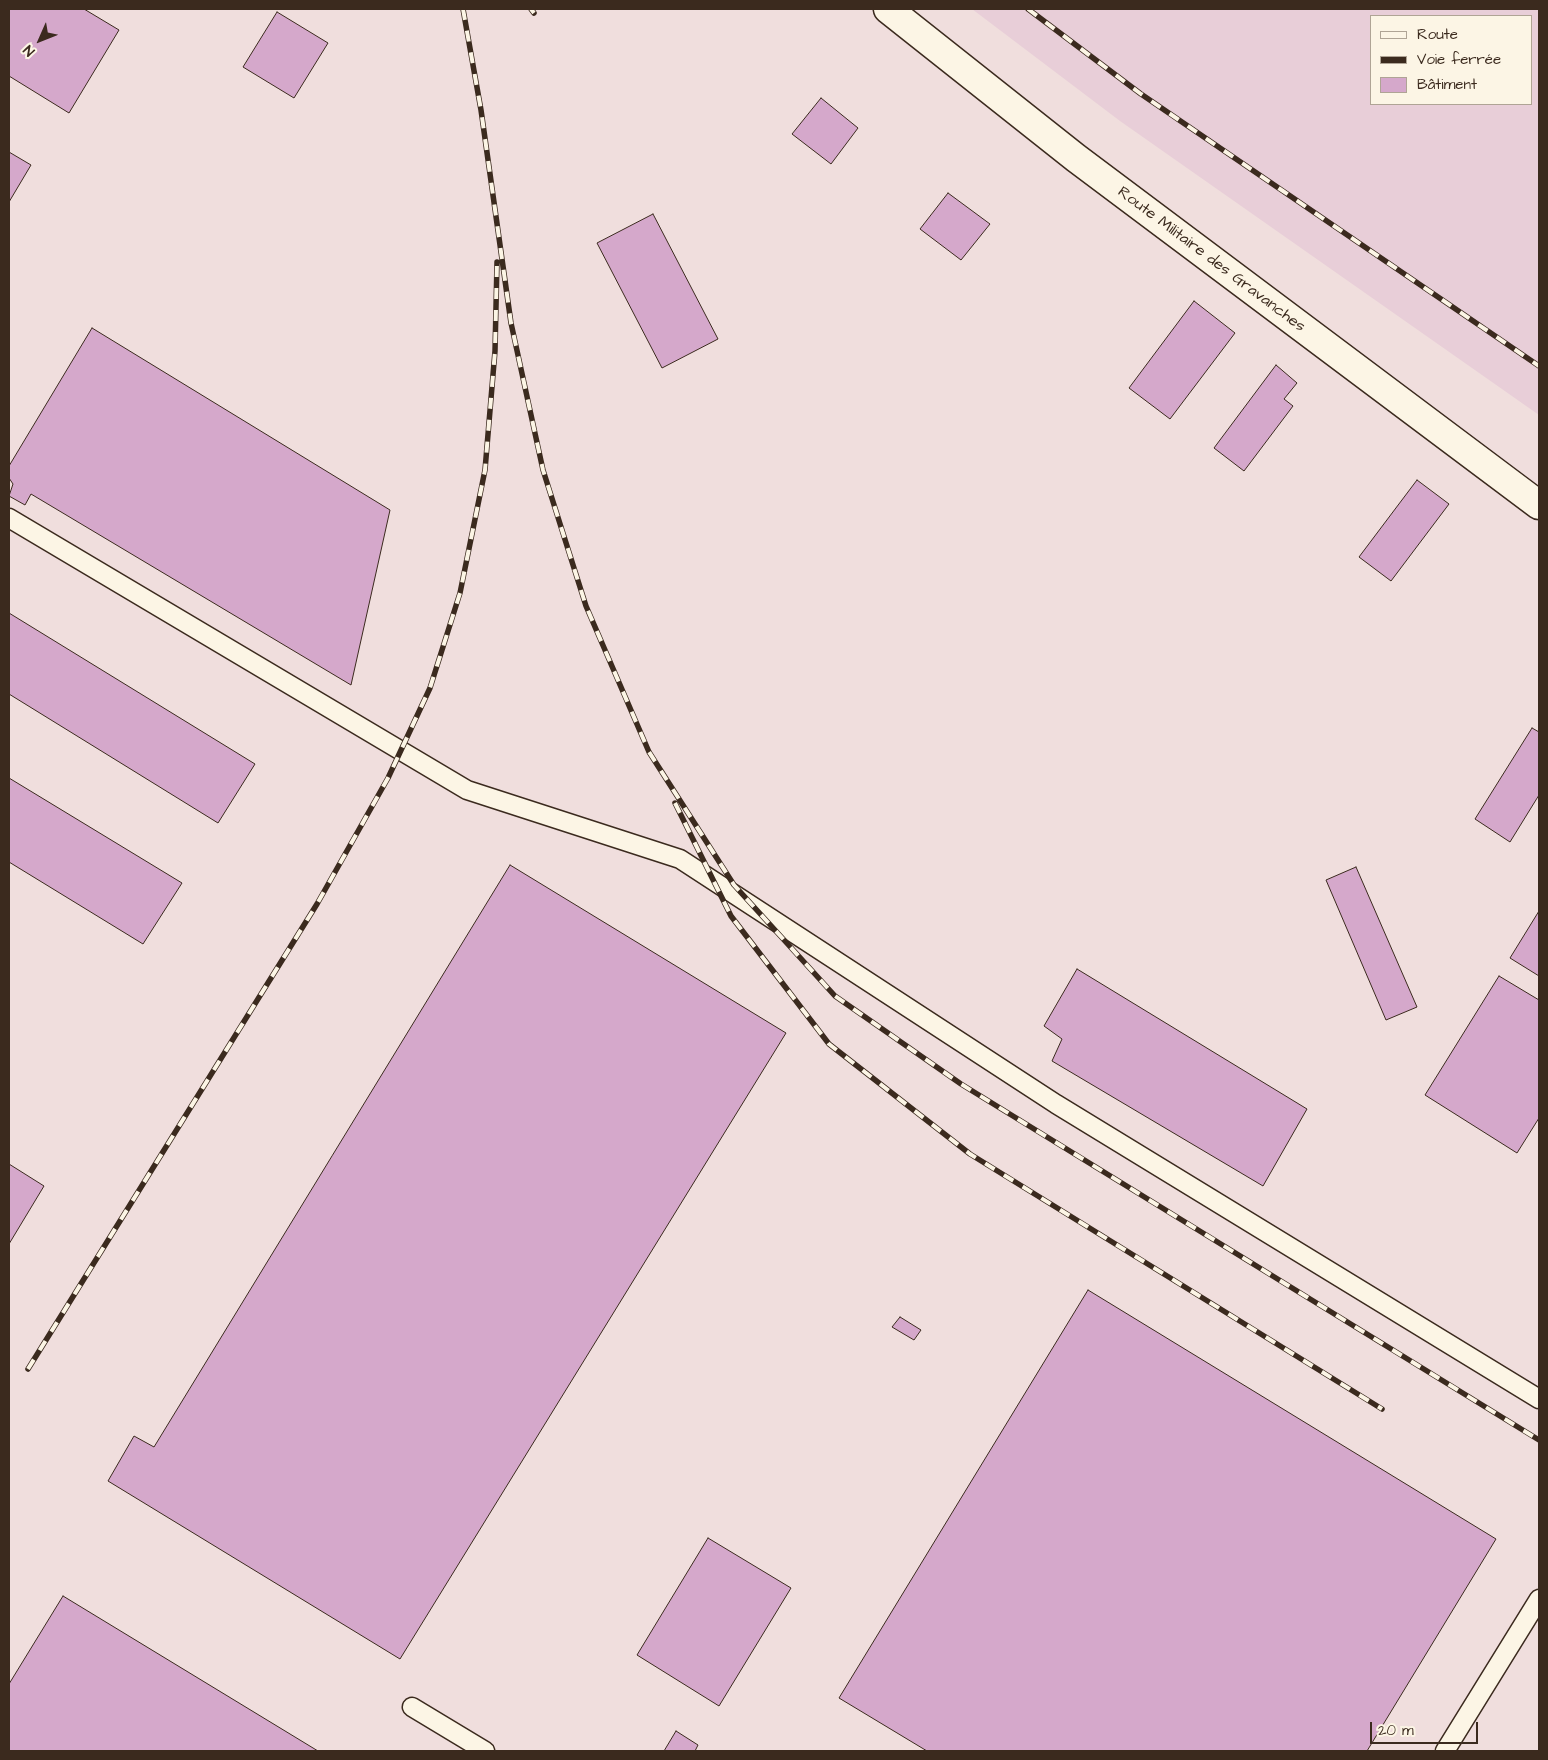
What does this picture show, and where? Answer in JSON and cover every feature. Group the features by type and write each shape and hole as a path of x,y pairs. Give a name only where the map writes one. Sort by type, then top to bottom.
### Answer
{"street":[{"name":"Route Militaire des Gravanches","path":"888,9 1076,158 1539,505"}],"lane":[{"path":"9,518 467,790 680,859 1056,1104 1539,1399"},
{"path":"1446,1751 1539,1599"},
{"path":"412,1707 485,1751"}],"shaded area":[{"path":"972,9 1539,9 1539,415 1120,121"}],"building":[{"path":"9,9 84,9 119,30 69,113 9,76"},
{"path":"277,12 328,43 294,98 243,67"},
{"path":"821,98 858,128 831,164 792,134"},
{"path":"9,152 31,165 9,202"},
{"path":"948,193 990,224 961,260 920,229"},
{"path":"653,214 718,339 662,368 597,243"},
{"path":"1194,301 1235,333 1170,419 1129,388"},
{"path":"92,328 390,510 351,685 31,494 25,505 9,496 13,484 9,478 9,466"},
{"path":"1276,365 1297,383 1284,399 1293,406 1244,471 1214,448"},
{"path":"1417,480 1449,504 1391,581 1359,557"},
{"path":"9,613 255,764 218,823 9,694"},
{"path":"1532,728 1539,732 1539,795 1510,842 1475,819"},
{"path":"9,778 182,883 143,944 9,862"},
{"path":"510,865 786,1033 400,1659 108,1481 134,1436 154,1447"},
{"path":"1356,867 1417,1007 1386,1020 1326,880"},
{"path":"1539,911 1539,976 1510,958"},
{"path":"1077,969 1307,1109 1263,1186 1052,1061 1062,1039 1044,1026"},
{"path":"1499,976 1539,1000 1539,1118 1517,1153 1425,1095"},
{"path":"9,1164 44,1186 9,1244"},
{"path":"1088,1290 1496,1539 1367,1751 927,1751 839,1698"},
{"path":"900,1317 921,1330 914,1340 892,1327"},
{"path":"708,1538 791,1588 719,1706 637,1655"},
{"path":"63,1596 318,1751 9,1751 9,1684"},
{"path":"676,1731 698,1745 695,1751 664,1751"}],"railway":[{"path":"463,9 481,110 511,323 543,470 586,606 649,752 734,885 835,996 961,1084 1539,1440"},
{"path":"531,9 534,13"},
{"path":"1028,9 1141,94 1539,366"},
{"path":"28,1369 317,904 388,778 430,688 460,593 485,470 495,351 497,262"},
{"path":"675,803 731,916 829,1044 970,1154 1382,1409"}]}
